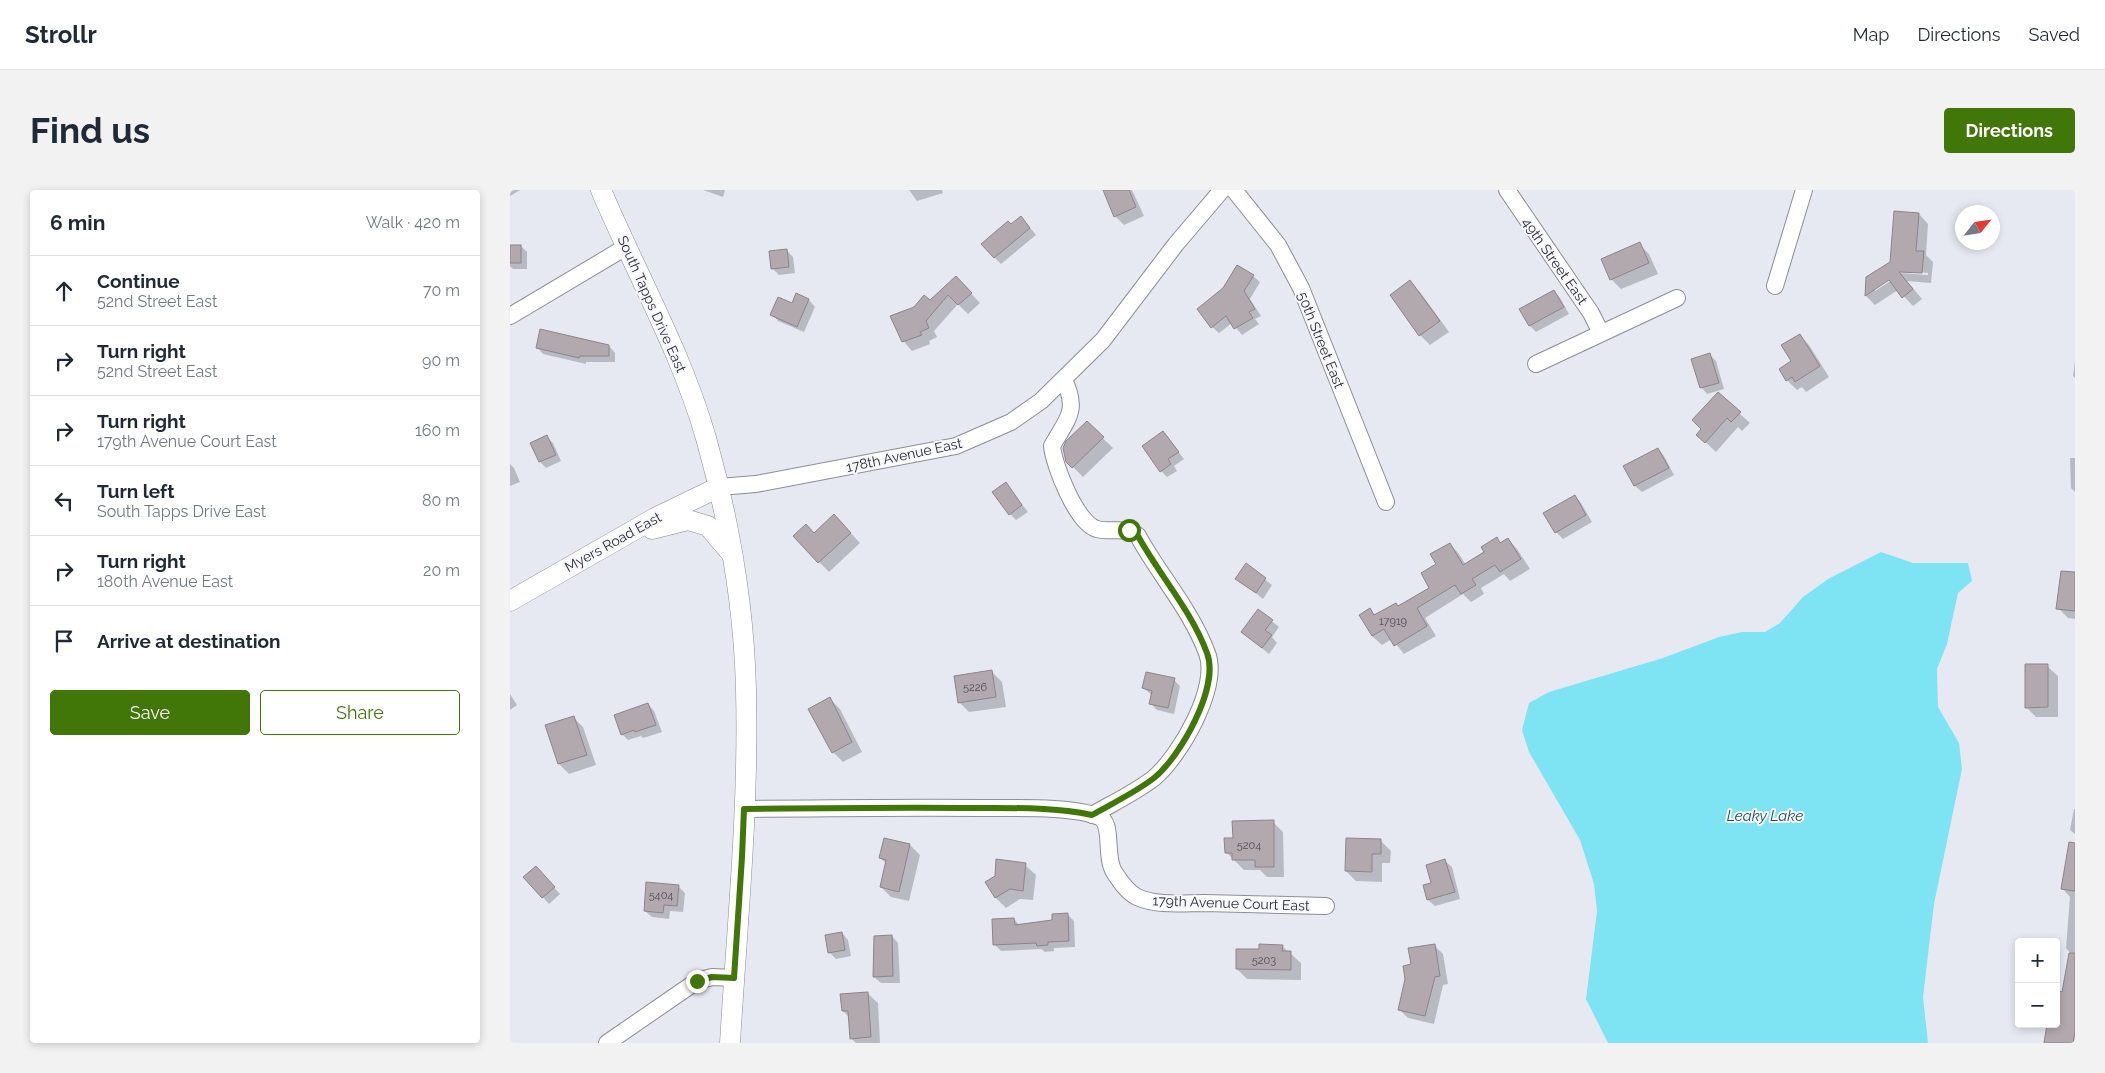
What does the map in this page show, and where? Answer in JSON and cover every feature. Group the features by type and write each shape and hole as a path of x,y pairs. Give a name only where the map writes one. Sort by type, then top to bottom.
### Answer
{"street":[{"name":"South Tapps Drive East","path":"601,190 678,359 706,437 719,487 732,554 740,607 746,688 746,769 730,1043"},
{"name":"178th Avenue East","path":"719,487 756,484 956,446 1012,422 1040,402 1103,340 1176,244 1222,190"},
{"name":"50th Street East","path":"1234,190 1278,245 1301,288 1386,502"},
{"name":"49th Street East","path":"1507,190 1591,313 1601,333"},
{"path":"1775,286 1804,190"},
{"path":"510,316 626,247"},
{"path":"1536,364 1677,298"},
{"path":"744,809 1016,808 1079,812 1092,815 1139,788 1154,777 1168,764 1180,748 1204,698 1210,679 1211,667 1207,652 1186,610 1138,536 1129,530 1106,531 1090,527 1073,502 1057,466 1052,446 1071,411 1071,396 1064,380"},
{"name":"Myers Road East","path":"510,601 655,518 719,487"},
{"path":"619,538 688,520 708,526 732,554"},
{"name":"179th Avenue Court East","path":"1092,815 1105,820 1108,826 1108,859 1121,882 1137,896 1164,902 1326,906"},
{"path":"606,1043 697,981 712,977 734,978"}],"water":[{"name":"Leaky Lake","path":"1881,552 1913,563 1968,563 1972,581 1958,593 1947,644 1937,669 1938,707 1959,743 1962,769 1934,904 1923,997 1928,1043 1608,1043 1586,999 1597,911 1594,884 1580,840 1529,752 1522,730 1529,703 1549,692 1663,658 1719,637 1742,632 1765,632 1780,623 1803,597 1828,579"}],"building":[{"path":"1103,190 1129,190 1136,207 1114,217"},
{"path":"1894,211 1919,213 1916,251 1924,251 1922,273 1899,272 1913,289 1902,298 1889,280 1865,296 1866,277 1890,262"},
{"path":"1021,216 1030,228 994,258 981,244 1008,221 1011,224"},
{"path":"1640,242 1649,263 1610,280 1601,259"},
{"path":"510,245 521,245 521,263 510,263"},
{"path":"787,249 789,267 771,269 769,251"},
{"path":"1237,265 1254,275 1244,291 1255,309 1249,312 1253,318 1234,329 1226,316 1211,328 1197,309 1223,288"},
{"path":"956,276 972,293 958,305 948,295 926,321 929,328 920,332 922,335 902,342 890,316 914,307 924,295 930,300"},
{"path":"1410,280 1440,321 1419,336 1390,295"},
{"path":"1554,290 1564,307 1529,326 1519,309"},
{"path":"796,293 809,299 797,327 770,315 778,297 792,303"},
{"path":"540,329 609,345 609,356 580,356 579,358 536,348"},
{"path":"1800,334 1820,366 1795,382 1792,377 1786,381 1779,369 1791,361 1781,345"},
{"path":"1710,353 1719,383 1700,388 1691,359"},
{"path":"1718,392 1741,412 1731,422 1727,418 1705,443 1696,435 1701,429 1692,420"},
{"path":"1087,421 1104,437 1072,468 1066,462 1063,448 1066,441"},
{"path":"1163,431 1179,452 1168,459 1171,464 1160,472 1142,446"},
{"path":"547,435 556,455 539,462 530,443"},
{"path":"1658,448 1669,468 1634,486 1623,466"},
{"path":"1006,482 1022,505 1009,515 992,492"},
{"path":"1575,495 1586,515 1555,533 1543,513"},
{"path":"834,514 851,533 818,563 793,536 806,524 814,533"},
{"path":"1497,537 1500,543 1508,538 1521,559 1500,572 1495,565 1472,579 1476,585 1461,594 1455,585 1417,608 1427,626 1394,646 1384,629 1372,636 1359,615 1370,608 1374,615 1396,603 1398,606 1429,588 1421,573 1436,564 1430,554 1450,543 1463,565 1484,552 1481,547"},
{"path":"1246,563 1266,578 1256,593 1235,579"},
{"path":"2061,571 2075,572 2075,611 2056,609"},
{"path":"1258,609 1273,620 1265,630 1272,635 1262,648 1241,632"},
{"path":"2025,664 2048,664 2048,707 2025,708"},
{"path":"992,670 996,697 958,703 954,676"},
{"path":"1146,672 1175,678 1168,708 1149,704 1152,691 1142,688"},
{"path":"830,697 852,742 832,753 808,709"},
{"path":"648,703 656,725 621,735 614,715"},
{"path":"574,716 587,755 558,764 545,725"},
{"path":"1274,820 1274,867 1255,867 1255,860 1232,860 1232,853 1225,853 1224,838 1233,838 1232,821"},
{"path":"884,838 910,844 899,892 880,887 886,860 879,858"},
{"path":"1346,838 1381,839 1381,854 1372,854 1372,872 1345,871"},
{"path":"2069,842 2075,843 2075,891 2061,889"},
{"path":"996,859 1026,863 1023,891 1010,889 995,898 985,882 995,876"},
{"path":"1445,859 1455,892 1427,900 1423,885 1431,883 1426,865"},
{"path":"536,866 555,887 542,898 523,877"},
{"path":"646,882 679,885 677,906 664,905 663,913 644,911"},
{"path":"1068,913 1069,941 1048,942 1048,945 1037,946 1036,943 993,945 992,919 1014,918 1015,925 1052,920 1052,914"},
{"path":"842,932 845,950 828,953 825,935"},
{"path":"892,935 893,976 873,977 874,936"},
{"path":"1259,944 1283,945 1282,951 1291,951 1291,970 1236,969 1236,949 1259,949"},
{"path":"1435,944 1440,976 1435,977 1425,1016 1398,1010 1405,979 1403,966 1411,964 1408,948"},
{"path":"2069,953 2075,953 2075,1031 2073,1043 2044,1043 2046,1028 2060,1028 2060,991 2062,992"},
{"path":"868,992 871,1037 850,1039 848,1011 842,1011 840,994"}],"route":[{"path":"697,981 712,977 734,978 744,809 1016,808 1079,812 1092,815 1139,788 1168,764 1188,734 1204,698 1210,679 1211,667 1207,652 1186,610 1138,536 1129,530"}]}
